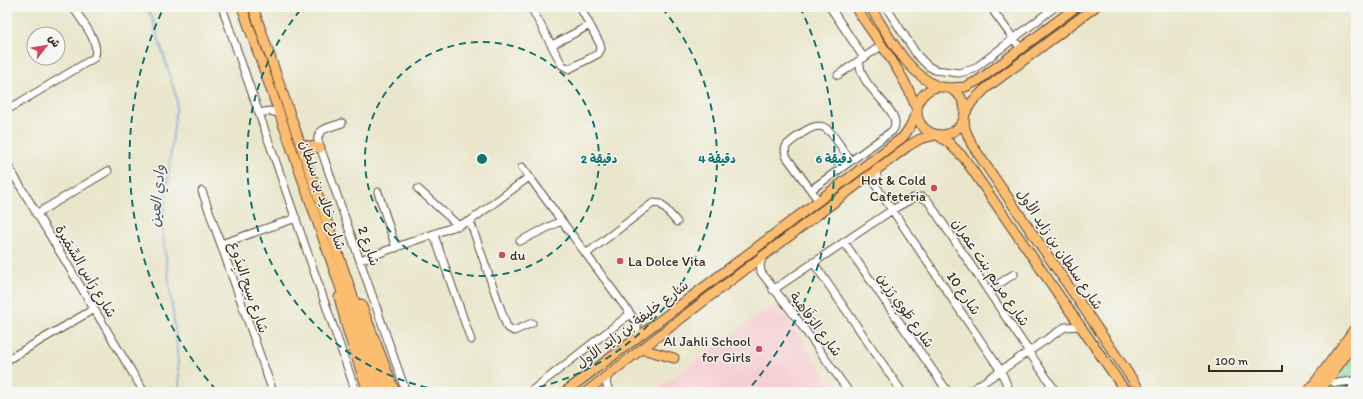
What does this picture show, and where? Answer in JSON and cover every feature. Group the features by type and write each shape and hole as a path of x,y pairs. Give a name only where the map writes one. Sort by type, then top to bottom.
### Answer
{"main road":[{"name":"شارع خالِد بن سلطان","path":"242,7 377,392"},
{"name":"شارع خالِد بن سلطان","path":"253,7 349,280 386,392"},
{"path":"855,7 906,82 923,127 937,135 953,132 961,124 972,103 985,89 1095,7"},
{"path":"870,7 911,68 921,77 939,87 949,88 960,88 975,83 1073,8"},
{"path":"917,110 922,96 930,90 939,87"},
{"path":"949,88 962,99 964,116"},
{"name":"شارع خليفة بن زايد الأول","path":"565,392 903,137 910,127 917,110"},
{"name":"شارع سلطان بن زايد الأول","path":"964,116 965,129 972,145 1141,392"},
{"name":"شارع سلطان بن زايد الأول","path":"937,135 955,147 964,158 1126,392"},
{"name":"شارع خليفة بن زايد الأول","path":"590,389 763,256 915,142 937,135"},
{"path":"302,145 320,148"},
{"path":"334,272 342,312 368,392"},
{"path":"349,280 371,326 395,392"},
{"path":"1308,392 1356,327"},
{"path":"1319,392 1356,341"},
{"path":"642,349 674,358"}],"street":[{"path":"7,110 94,58 96,52 95,43 73,7"},
{"path":"222,7 261,112 356,392"},
{"path":"531,7 562,65 567,69 573,68 600,51 600,46 580,7"},
{"path":"811,190 892,131 896,125 893,115 862,76 862,59 830,7"},
{"path":"888,8 920,60 935,70 958,73 970,71 1055,7"},
{"path":"994,12 1020,49"},
{"path":"552,45 590,26"},
{"path":"838,75 882,46"},
{"path":"261,112 275,100"},
{"path":"261,112 280,114"},
{"path":"320,148 318,139 320,132 342,124"},
{"path":"818,200 786,156 785,149 788,144 814,126 821,125 829,130 851,161"},
{"name":"شارع 2","path":"320,148 406,392"},
{"name":"شارع رَأس السِّمَيرة","path":"7,164 144,392"},
{"path":"522,167 637,323 651,327"},
{"path":"36,214 108,171"},
{"path":"876,186 877,171"},
{"path":"360,260 470,221 529,177"},
{"path":"861,182 869,182 876,186 892,210"},
{"path":"418,189 459,226"},
{"name":"شارع سِيح البِدُوع","path":"202,191 272,392"},
{"path":"378,192 396,248"},
{"name":"شارع مريم بنت عمران","path":"773,290 892,210 915,197 922,197 926,199 1056,392"},
{"path":"586,254 653,203 658,202 663,205 677,222"},
{"name":"شارع 10","path":"892,210 1001,371 1010,392"},
{"path":"221,244 296,218"},
{"path":"470,221 507,327 514,331 532,323"},
{"path":"520,241 561,221"},
{"path":"434,235 471,340"},
{"name":"شارع طَوِي رَزِين","path":"844,242 948,392"},
{"path":"748,268 761,272 760,264 763,256"},
{"path":"813,262 902,392"},
{"name":"شارع الرَفَاهِية","path":"761,272 773,290 795,316 849,392"},
{"path":"988,290 1014,274"},
{"path":"7,360 94,309"},
{"path":"969,392 1065,327 1069,320 1071,311"},
{"path":"530,392 630,314"},
{"path":"637,323 637,337"},
{"path":"1065,327 1081,326"},
{"path":"608,375 606,382 608,391"},
{"path":"1329,380 1336,383 1352,381 1353,388 1348,392"},
{"path":"590,389 600,386 608,391"}],"shaded area":[{"name":"Al Jahli School for Girls","path":"771,306 778,307 838,392 652,392"}],"green space":[{"path":"1356,346 1356,392 1323,392"}],"waterway":[{"name":"وادي العين","path":"147,7 153,20 177,100 162,228 176,337 180,392"}],"place":[{"name":"Hot & Cold Cafeteria","path":"934,188"},
{"name":"du","path":"502,255"},
{"name":"La Dolce Vita","path":"620,261"},
{"name":"Al Jahli School for Girls","path":"759,349"}]}
